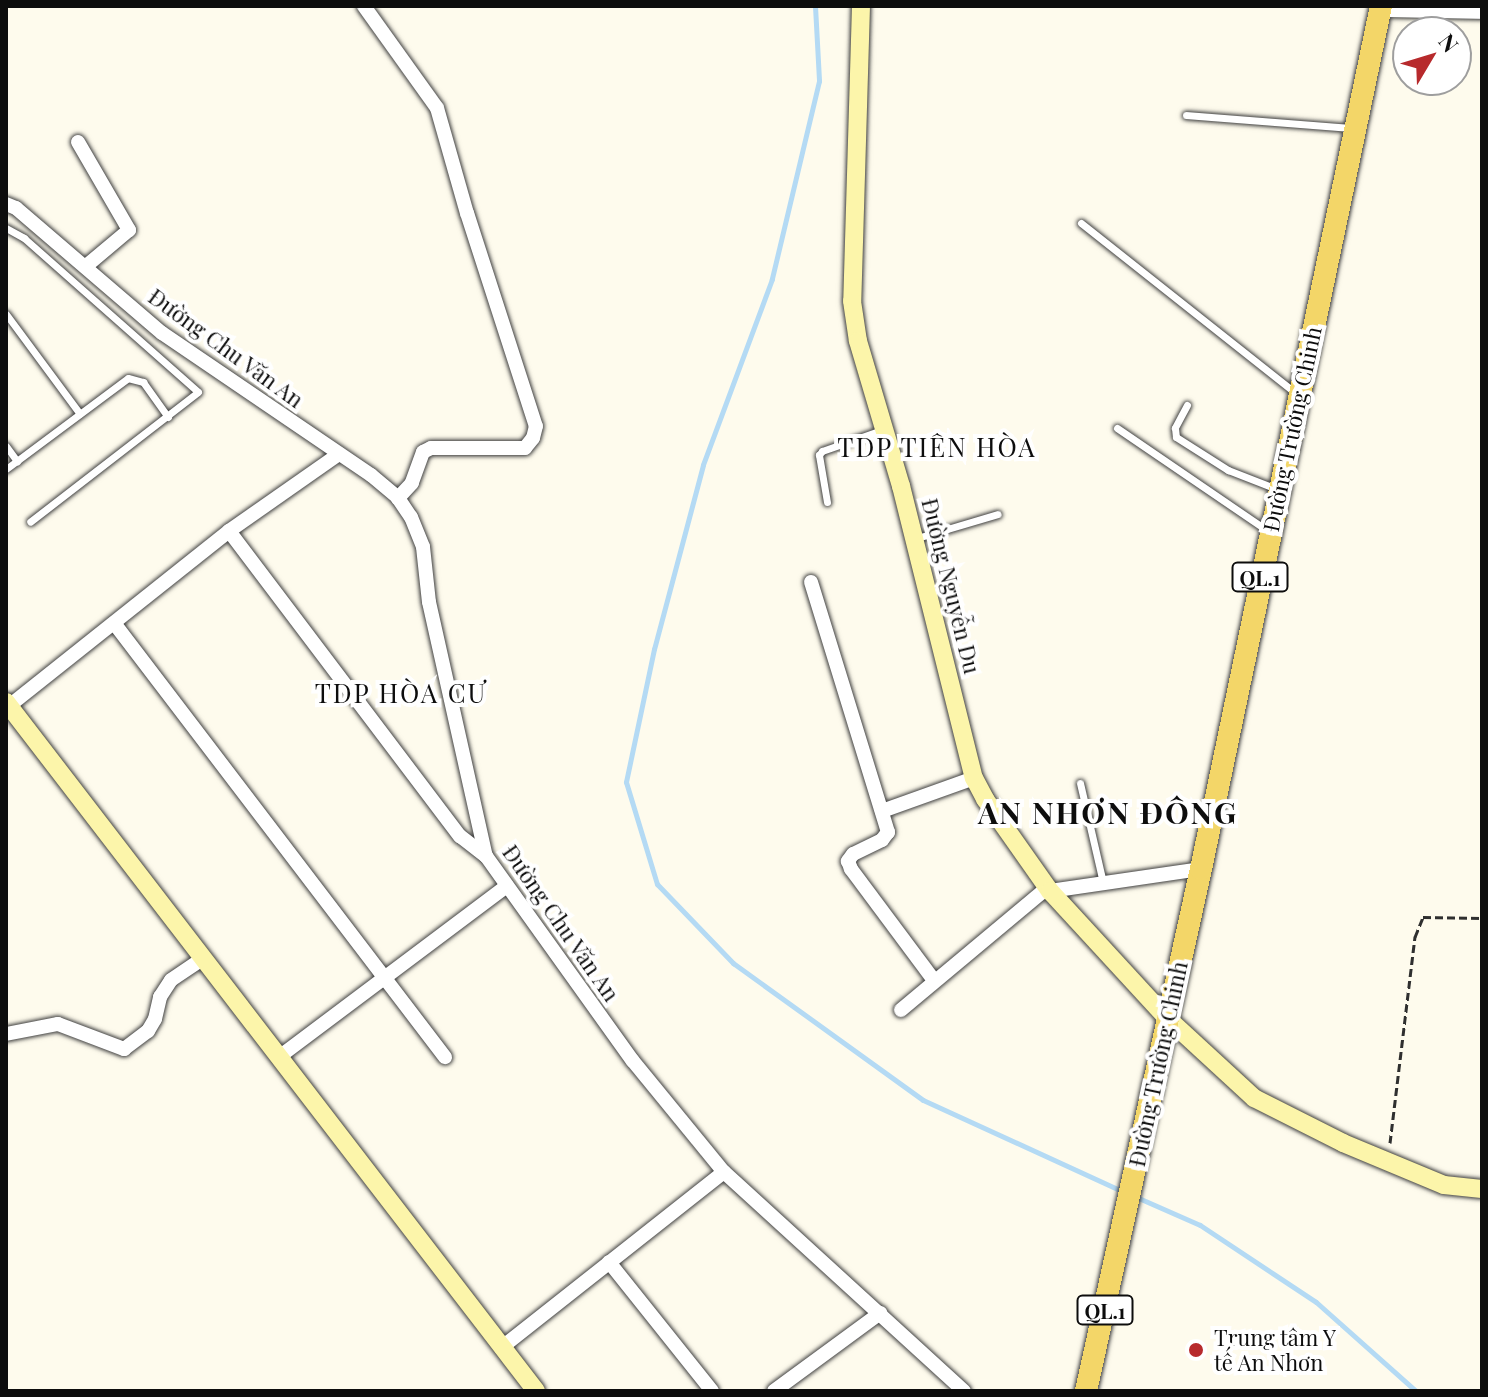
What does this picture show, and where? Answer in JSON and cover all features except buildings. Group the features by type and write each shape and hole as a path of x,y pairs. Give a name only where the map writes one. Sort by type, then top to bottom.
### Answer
{"main road":[{"name":"Đường Trường Chinh","path":"1086,1391 1201,869 1381,8"}],"street":[{"path":"364,6 437,108 467,213 536,426 533,438 525,448 431,448 423,452 412,483 398,498"},
{"name":"Đường Nguyễn Du","path":"861,6 852,301 858,341 914,538 974,778 1049,889 1166,1017 1254,1098 1388,1163 1444,1185 1482,1189"},
{"path":"1381,8 1482,12"},
{"path":"78,142 129,230 85,267"},
{"name":"Đường Chu Văn An","path":"6,204 16,208 162,333 398,498 411,517 423,547 429,602 486,856 633,1061 724,1172 964,1391"},
{"path":"339,454 229,531 8,704 536,1391"},
{"path":"229,531 460,836 486,856"},
{"path":"811,582 888,832 882,840 853,854 848,861 933,979"},
{"path":"114,623 445,1057"},
{"path":"882,811 974,778"},
{"path":"901,1010 933,979 1049,889 1201,869"},
{"path":"279,1057 507,886"},
{"path":"6,1034 58,1024 124,1049 148,1031 155,1019 160,997 171,980 204,958"},
{"path":"501,1348 724,1172"},
{"path":"609,1262 712,1391"},
{"path":"774,1391 880,1313"}],"lane":[{"path":"1186,115 1357,128"},
{"path":"1081,223 1299,395"},
{"path":"6,228 24,238 196,387 198,392 30,522"},
{"path":"6,314 80,414"},
{"path":"6,469 128,378 143,382 168,417"},
{"path":"1187,405 1175,428 1176,437 1228,470 1279,490"},
{"path":"1117,428 1269,533"},
{"path":"827,502 818,462 822,451 884,429"},
{"path":"6,446 17,461"},
{"path":"914,538 998,514"},
{"path":"1080,783 1103,883"}],"path":[{"path":"1388,1163 1415,937 1423,917 1482,918"}],"waterway":[{"path":"815,6 819,81 772,279 703,465 654,649 626,782 657,884 733,963 923,1100 1124,1192"},
{"path":"1134,1196 1200,1225 1316,1302 1416,1391"}],"place":[{"name":"Trung tâm Y tế An Nhơn","path":"1196,1350"}],"district":[{"name":"TDP TIÊN HÒA","path":"937,447"},
{"name":"TDP HÒA CƯ","path":"401,693"},
{"name":"AN NHƠN ĐÔNG","path":"1108,812"}]}
